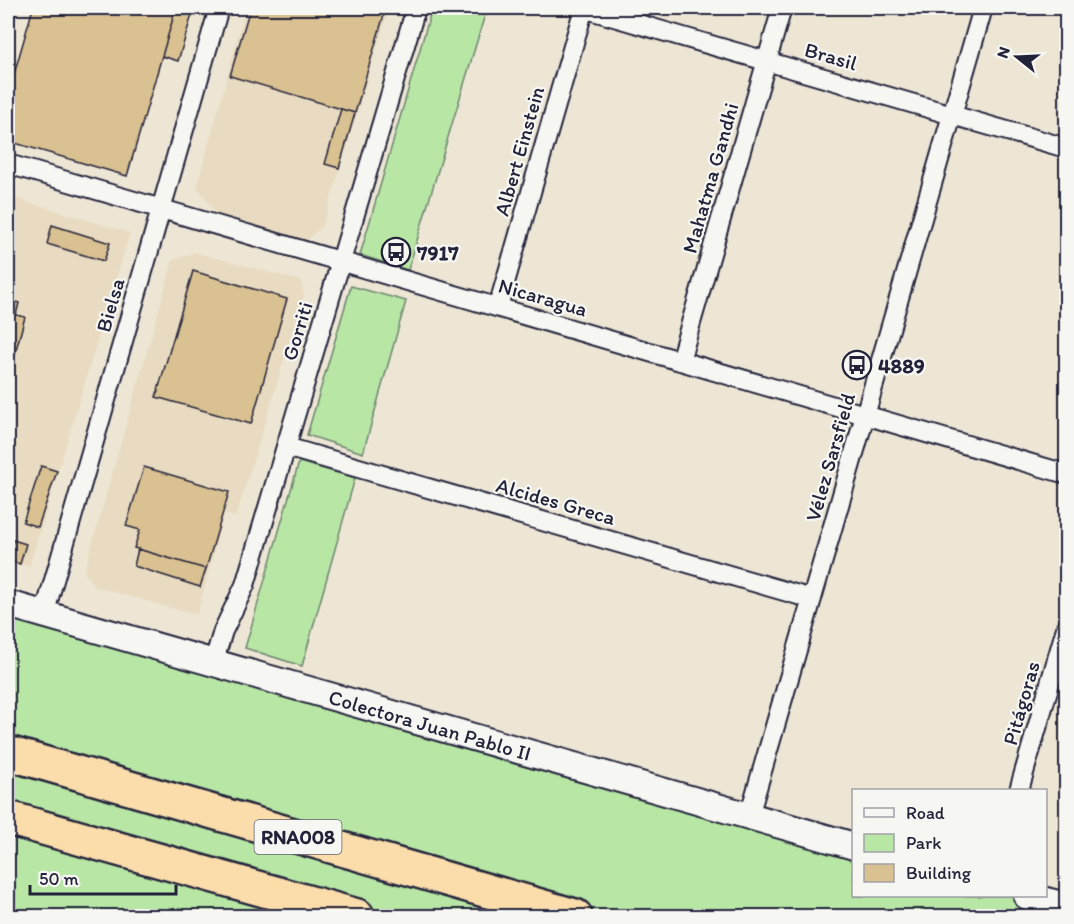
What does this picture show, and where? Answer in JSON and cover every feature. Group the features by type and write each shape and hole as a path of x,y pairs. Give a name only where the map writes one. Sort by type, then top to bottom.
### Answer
{"highway":[{"name":"RNA008","path":"8,753 575,916"},
{"path":"8,818 357,916"}],"main road":[{"name":"Colectora Juan Pablo II","path":"8,604 852,845"},
{"path":"1031,897 1066,906"}],"street":[{"name":"Bielsa","path":"44,615 219,8"},
{"name":"Gorriti","path":"213,664 223,631 245,585 416,8"},
{"name":"Brasil","path":"584,8 1066,148"},
{"name":"Albert Einstein","path":"498,307 584,8"},
{"name":"Mahatma Gandhi","path":"680,361 782,8"},
{"name":"Vélez Sarsfield","path":"749,816 983,8"},
{"name":"Nicaragua","path":"8,164 1066,474"},
{"name":"Alcides Greca","path":"286,447 812,599"},
{"name":"Pitágoras","path":"1019,789 1066,628"}],"shaded area":[{"path":"246,8 389,8 323,225 305,242 216,214 197,186"},
{"path":"8,196 130,233 29,567 8,560"},
{"path":"194,252 301,281 304,296 236,517 224,514 197,615 95,587 84,572 173,260"}],"green space":[{"path":"432,8 487,8 408,270 360,255"},
{"path":"351,286 406,301 363,453 307,435"},
{"path":"299,462 355,478 302,666 245,648"},
{"path":"8,604 852,846 852,897 1029,897 1066,916 8,916"}],"building":[{"path":"33,8 176,8 127,176 8,141 8,95"},
{"path":"176,8 194,8 178,61 162,56"},
{"path":"250,8 386,8 355,113 230,76"},
{"path":"341,109 355,113 339,168 325,164"},
{"path":"52,225 110,243 104,261 47,244"},
{"path":"193,271 287,299 251,424 156,397"},
{"path":"8,299 19,303 16,315 25,317 8,379"},
{"path":"41,466 57,471 38,527 23,522"},
{"path":"144,467 229,492 206,569 134,548 140,530 126,526"},
{"path":"13,540 26,544 20,564 8,560"},
{"path":"138,549 206,569 200,587 134,566"}],"place":[{"name":"7917","path":"396,252"},
{"name":"4889","path":"857,365"}]}
